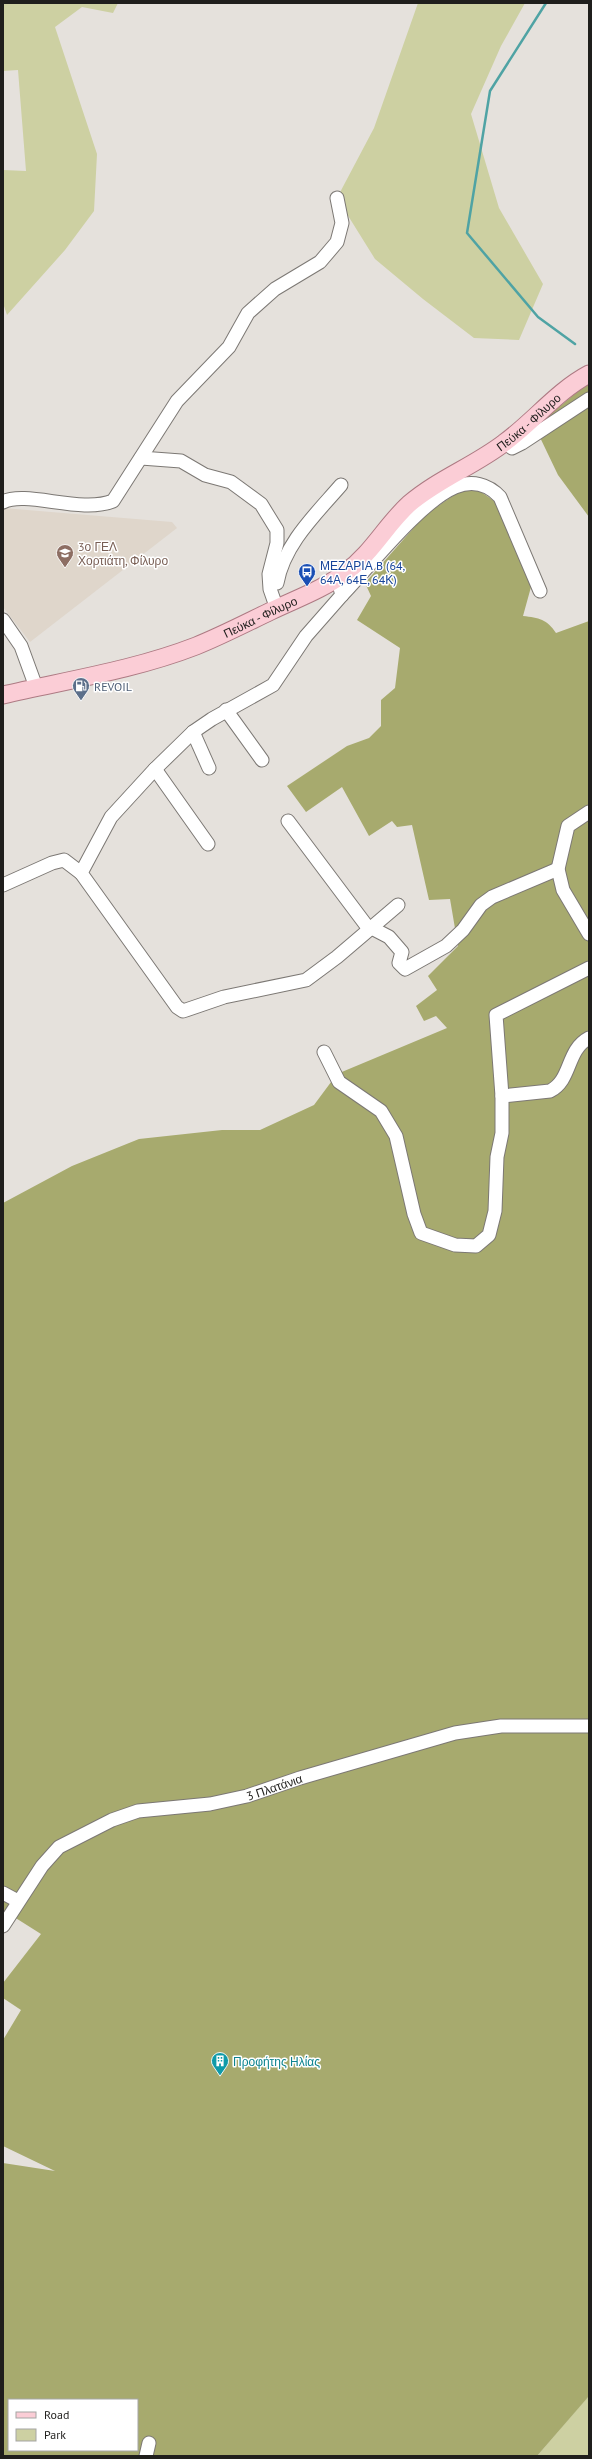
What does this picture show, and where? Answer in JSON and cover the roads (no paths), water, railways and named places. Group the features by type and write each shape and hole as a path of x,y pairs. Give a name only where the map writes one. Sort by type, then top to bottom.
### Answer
{"main road":[{"name":"Πεύκα - Φίλυρο","path":"3,695 112,672 172,655 218,637 337,578 367,553 394,518 416,498 505,443 570,387 589,374"}],"street":[{"path":"3,502 28,500 102,506 113,501 177,401 229,347 248,313 275,289 320,262 337,242 342,223 337,198"},
{"path":"505,443 512,448 522,443 589,399"},
{"path":"141,458 181,461 204,475 231,482 261,504 277,530 277,543 269,574 270,589 277,609"},
{"path":"81,872 111,817 155,769 193,732 226,710 273,686 306,636 342,595 417,516 456,487 480,484 489,487 500,497 540,591"},
{"path":"277,609 278,579 286,555 309,522 341,485"},
{"path":"337,578 342,595"},
{"path":"3,620 20,646 36,688"},
{"path":"226,710 262,760"},
{"path":"193,732 209,768"},
{"path":"155,769 208,844"},
{"path":"589,812 568,826 558,869 563,890 589,934"},
{"path":"288,820 369,928 388,937 398,946 402,952 399,963 404,968 408,968 446,946 463,930 481,905 492,897 558,869"},
{"path":"3,885 52,863 64,860 81,872 177,1007 183,1011 224,997 306,980 337,957 369,928 398,905"},
{"path":"324,1052 338,1082 381,1111 396,1136 414,1214 421,1233 455,1245 476,1246 489,1235 495,1211 498,1157 502,1134 502,1096 496,1015 589,968"},
{"path":"502,1096 550,1091 557,1088 563,1082 576,1048 589,1038"},
{"name":"3 Πλατάνια","path":"3,1926 18,1901 59,1847 112,1820 138,1811 210,1804 247,1796 300,1778 455,1733 501,1726 589,1726"},
{"path":"3,1893 18,1901"},
{"path":"146,2456 149,2443"}],"waterway":[{"path":"546,3 490,91 467,233 538,317 575,344"}],"place":[{"name":"3ο ΓΕΛ Χορτιάτη, Φίλυρο","path":"65,568"},
{"name":"ΜΕΖΑΡΙΑ B (64, 64Α, 64Ε, 64Κ)","path":"307,587"},
{"name":"REVOIL","path":"81,701"},
{"name":"Προφήτης Ηλίας","path":"220,2076"}]}
